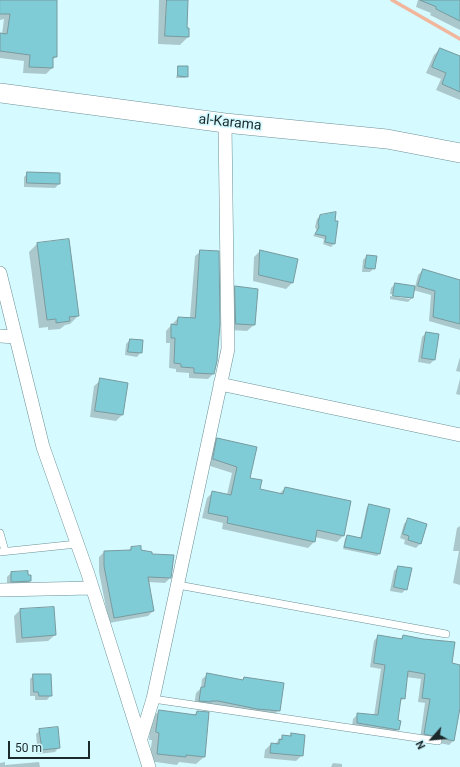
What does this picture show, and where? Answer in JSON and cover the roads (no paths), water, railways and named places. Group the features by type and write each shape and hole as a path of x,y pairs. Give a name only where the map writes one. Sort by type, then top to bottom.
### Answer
{"main road":[{"name":"al-Karama","path":"0,93 225,123 387,139 460,152"}],"street":[{"path":"140,738 153,699 228,349 225,123"},
{"path":"0,273 43,446 92,588 149,767"},
{"path":"0,336 16,337"},
{"path":"220,384 460,435"},
{"path":"0,590 92,588"}],"lane":[{"path":"0,533 3,552 77,544"},
{"path":"178,585 446,634"},
{"path":"153,699 438,742"}],"waterway":[{"path":"392,0 460,39"}]}
